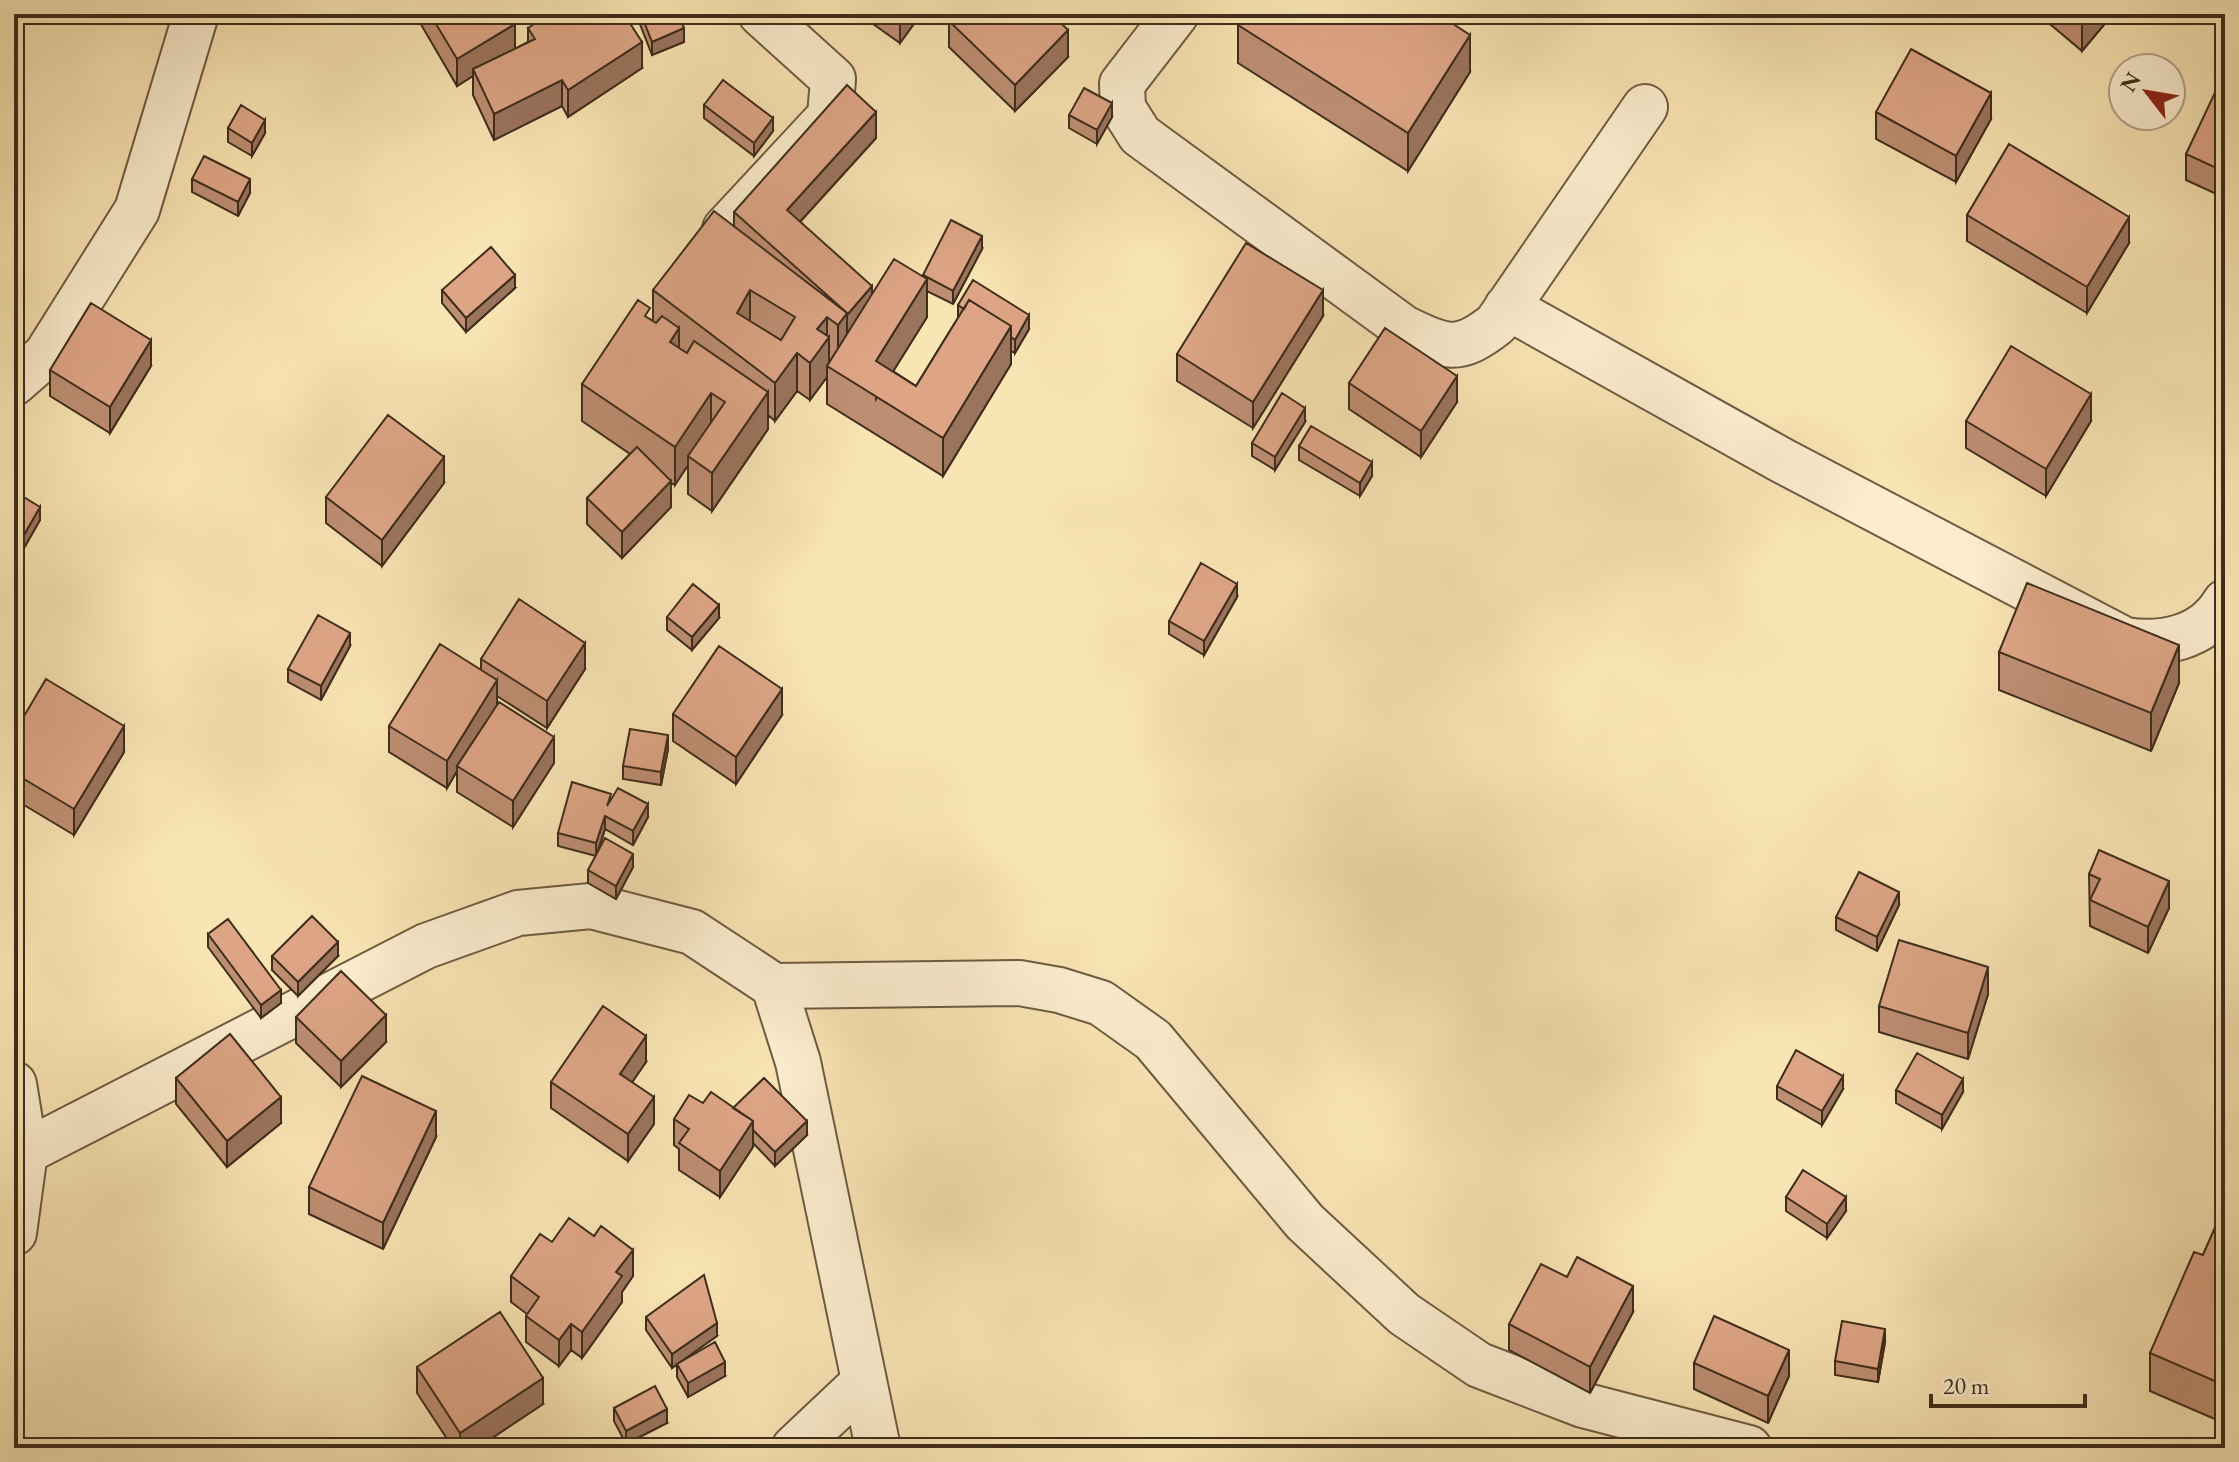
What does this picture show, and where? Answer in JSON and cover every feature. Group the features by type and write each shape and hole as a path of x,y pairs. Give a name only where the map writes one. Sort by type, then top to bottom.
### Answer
{"street":[{"path":"14,383 46,355 137,210 196,14"},
{"path":"725,229 830,116 833,79 761,14"},
{"path":"1176,14 1122,84 1123,108 1140,135 1404,328 1436,344 1458,347 1475,340 1496,324 1645,107"},
{"path":"1507,307 1783,461 2125,640 2154,645 2193,633 2217,616 2225,602"},
{"path":"25,1152 426,946 518,913 591,906 692,932 774,986 1019,983 1101,1003 1153,1040 1305,1222 1416,1322 1479,1365 1583,1405 1749,1448"},
{"path":"774,986 798,1062 878,1448"},
{"path":"14,1084 25,1152 14,1233"},
{"path":"794,1448 863,1383"}],"building":[{"path":"430,14 509,14 515,24 457,59"},
{"path":"549,14 624,14 642,42 568,90 562,80 494,114 473,69 535,39 528,28"},
{"path":"641,14 678,14 684,28 652,42"},
{"path":"955,14 1052,14 1068,30 1015,85 949,21"},
{"path":"1245,14 1438,14 1470,35 1408,133 1238,25"},
{"path":"1911,49 1991,93 1956,156 1876,112"},
{"path":"723,80 773,118 754,143 704,105"},
{"path":"2220,82 2225,85 2225,172 2186,154"},
{"path":"847,85 876,112 787,210 872,286 847,315 734,212"},
{"path":"1084,88 1112,103 1097,130 1069,115"},
{"path":"241,105 265,120 252,143 228,128"},
{"path":"2009,144 2129,217 2087,287 1967,215"},
{"path":"204,156 250,179 238,202 192,179"},
{"path":"714,211 847,313 838,325 827,317 817,329 829,337 810,363 797,353 775,383 653,290","holes":["750,290 795,317 781,340 737,313"]},
{"path":"951,220 982,236 953,291 923,275"},
{"path":"14,234 23,259 14,263"},
{"path":"1246,243 1323,290 1253,402 1177,354"},
{"path":"491,247 515,275 466,318 442,290"},
{"path":"894,259 927,279 876,361 916,386 969,300 1011,326 943,438 827,366"},
{"path":"973,280 1029,315 1015,340 1011,337 1011,326 969,300 964,309 958,305"},
{"path":"638,300 650,308 645,316 656,323 662,316 679,328 670,342 687,353 694,341 768,392 712,473 688,456 725,402 711,393 675,447 582,384"},
{"path":"91,303 151,340 110,407 50,370"},
{"path":"1385,328 1457,376 1421,431 1349,383"},
{"path":"2011,346 2091,394 2046,469 1966,421"},
{"path":"1282,393 1305,408 1275,457 1252,443"},
{"path":"388,415 444,457 382,540 326,497"},
{"path":"1311,426 1372,462 1360,483 1299,446"},
{"path":"637,447 671,481 622,532 587,498"},
{"path":"14,491 40,507 20,542 14,538"},
{"path":"1201,563 1237,584 1204,641 1169,621"},
{"path":"2027,583 2179,645 2151,713 1999,652"},
{"path":"693,584 719,605 692,637 667,617"},
{"path":"519,599 585,643 547,701 481,659"},
{"path":"318,615 350,633 321,686 288,669"},
{"path":"440,644 497,680 447,761 389,726"},
{"path":"719,646 782,689 736,757 673,714"},
{"path":"46,679 124,726 74,809 14,773 14,733"},
{"path":"499,702 554,737 513,801 457,766"},
{"path":"630,729 668,735 661,772 623,766"},
{"path":"572,782 611,794 607,806 618,788 648,804 633,831 605,816 596,843 558,833"},
{"path":"605,838 633,854 616,886 588,870"},
{"path":"2099,850 2169,881 2148,927 2090,900 2100,879 2089,874"},
{"path":"1859,872 1899,892 1877,937 1836,917"},
{"path":"312,916 338,942 298,982 272,956"},
{"path":"228,919 281,990 261,1005 208,934"},
{"path":"1899,940 1988,967 1968,1033 1879,1006"},
{"path":"341,971 386,1015 341,1061 296,1017"},
{"path":"603,1006 646,1036 620,1074 654,1097 628,1134 551,1082"},
{"path":"230,1034 281,1097 227,1141 176,1078"},
{"path":"1796,1050 1843,1076 1822,1111 1777,1086"},
{"path":"1917,1053 1963,1079 1942,1115 1896,1090"},
{"path":"362,1076 436,1111 383,1223 309,1187"},
{"path":"764,1078 807,1121 775,1152 753,1130 753,1121 733,1108"},
{"path":"711,1092 753,1121 720,1171 679,1143 689,1129 674,1119 689,1095 703,1103"},
{"path":"1803,1170 1846,1197 1827,1224 1786,1197"},
{"path":"2225,1205 2225,1363 2217,1382 2150,1353 2194,1252 2203,1255"},
{"path":"569,1218 594,1236 601,1226 633,1250 616,1272 622,1276 582,1332 571,1324 559,1340 526,1316 539,1297 511,1276 540,1234 552,1242"},
{"path":"1577,1257 1633,1286 1590,1367 1509,1324 1541,1264 1567,1277"},
{"path":"704,1275 717,1323 672,1354 646,1317"},
{"path":"500,1312 543,1378 460,1433 417,1367"},
{"path":"1714,1316 1789,1350 1768,1396 1694,1363"},
{"path":"1842,1321 1885,1329 1878,1369 1835,1361"},
{"path":"715,1342 725,1362 688,1383 677,1364"},
{"path":"655,1386 667,1409 626,1431 614,1408"}]}
